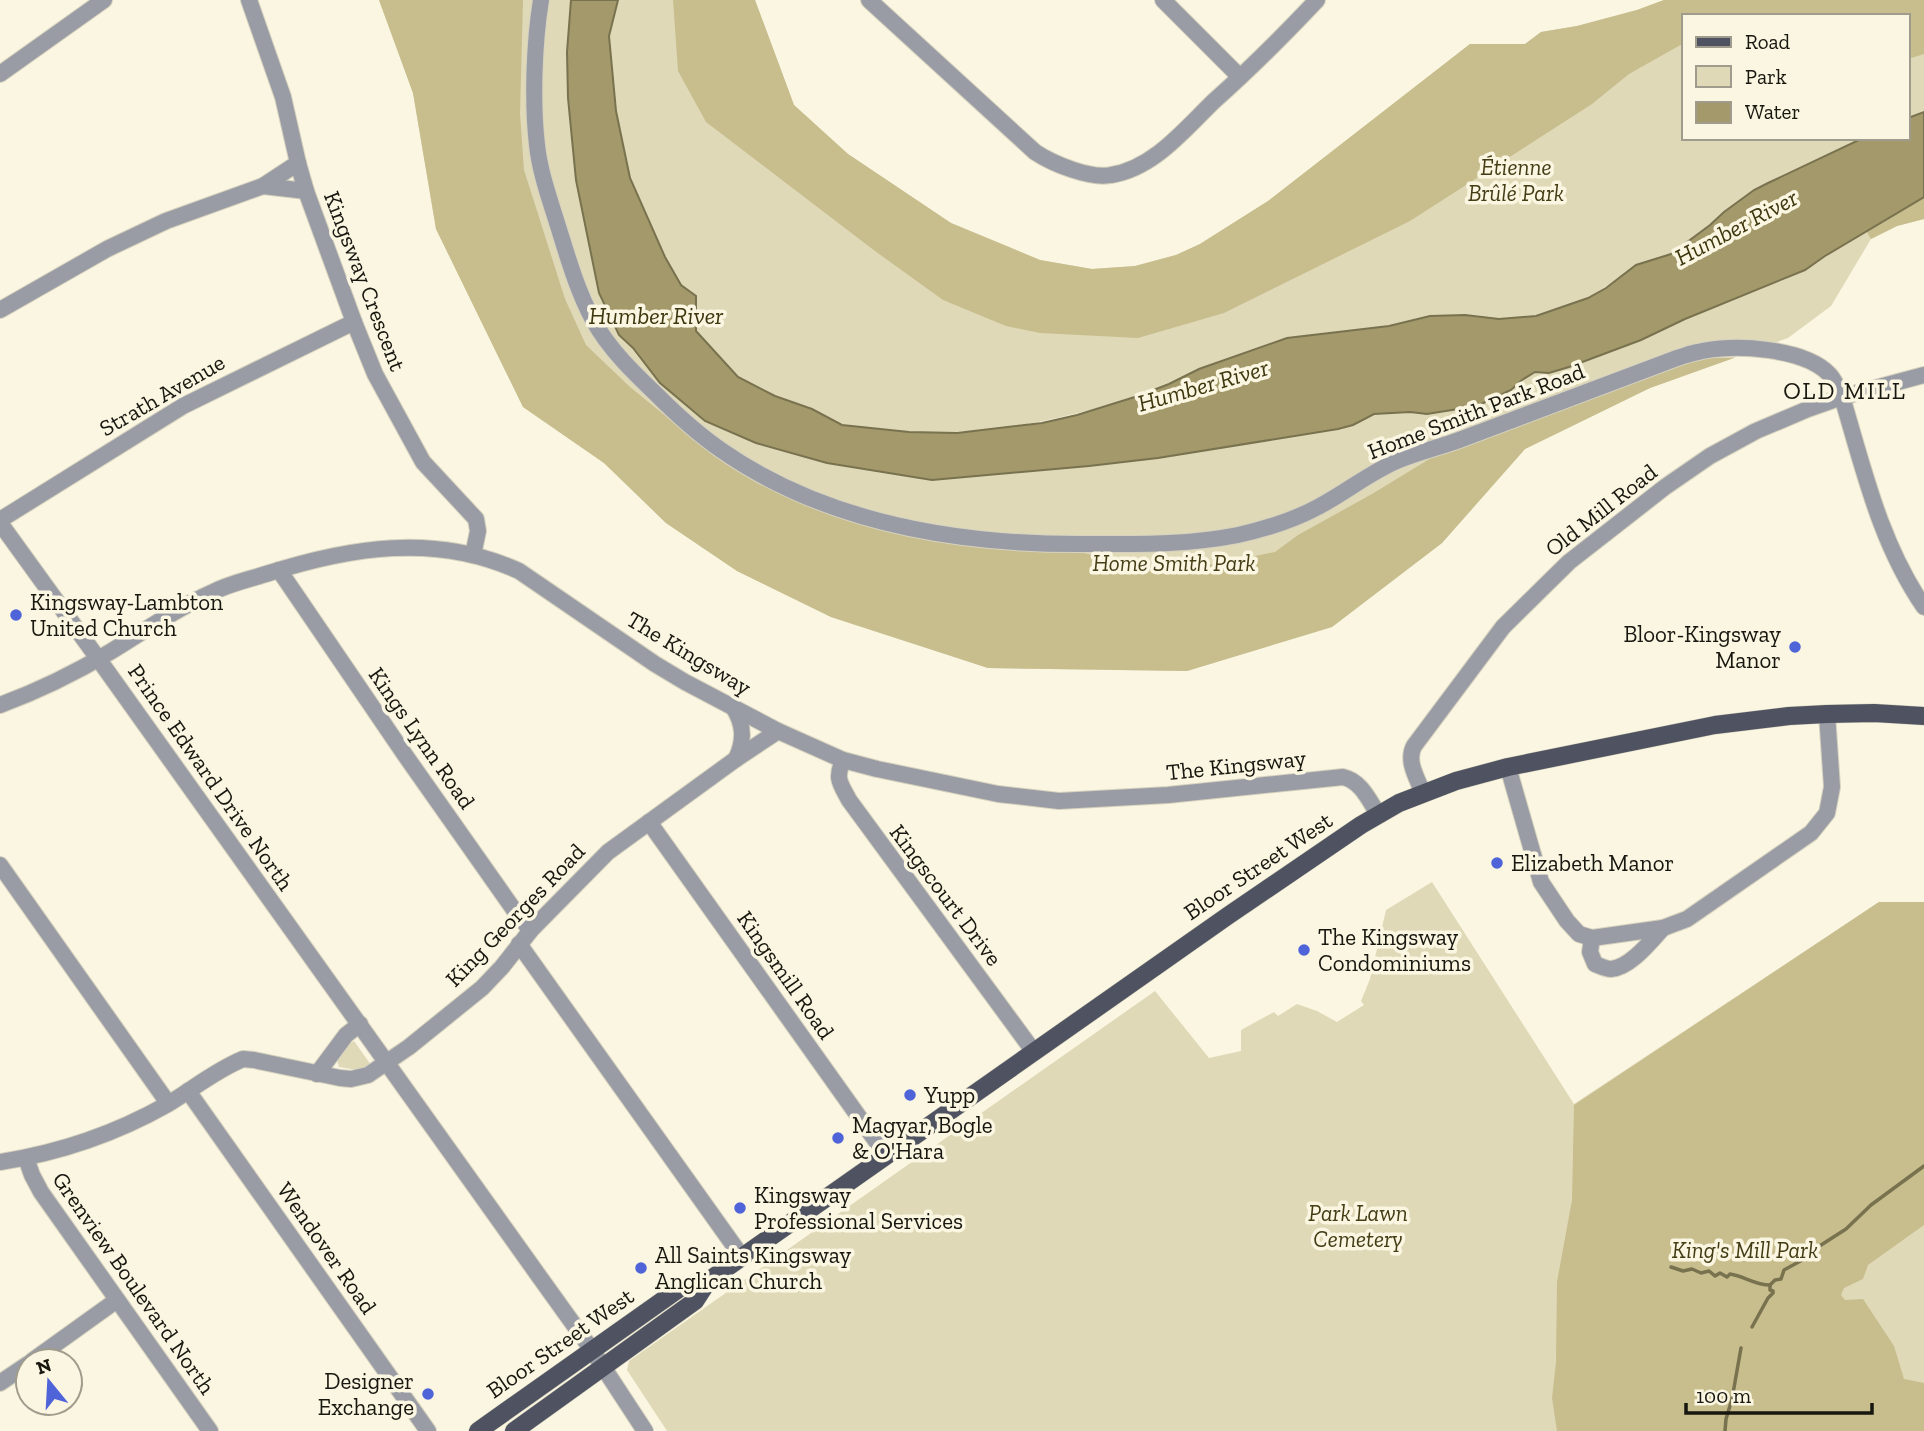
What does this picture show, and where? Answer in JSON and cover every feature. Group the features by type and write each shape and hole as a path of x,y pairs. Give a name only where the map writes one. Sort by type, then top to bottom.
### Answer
{"main road":[{"name":"Bloor Street West","path":"514,1431 695,1301 708,1281 1229,915 1378,814 1456,781 1508,767 1715,725 1827,714 1924,716"},
{"name":"Bloor Street West","path":"478,1431 683,1286 708,1281"}],"street":[{"path":"0,74 104,0"},
{"name":"Kingsway Crescent","path":"249,0 283,97 306,191 354,323 375,374 423,462 476,519 478,531 474,555"},
{"name":"Home Smith Park Road","path":"541,0 536,55 537,146 545,183 583,300 606,340 631,370 689,425 745,466 779,484 853,515 894,526 983,540 1045,545 1209,540 1243,534 1288,520 1317,508 1381,468 1402,459 1700,351 1730,347 1779,351 1814,362 1834,380 1842,397 1874,506 1901,571 1924,607"},
{"path":"869,0 1035,152 1097,176 1126,171 1147,161 1168,145 1278,41 1317,0"},
{"path":"1164,0 1240,77"},
{"path":"0,310 107,249 166,221 263,186 298,163"},
{"path":"263,186 306,191"},
{"name":"Strath Avenue","path":"0,522 183,406 354,323"},
{"name":"Old Mill Road","path":"1423,793 1410,752 1503,627 1569,562 1665,487 1710,456 1756,431 1842,397 1924,374"},
{"name":"Prince Edward Drive North","path":"0,522 592,1350 645,1431"},
{"name":"The Kingsway","path":"0,705 33,692 99,659 209,593 325,556 363,549 425,548 474,555 519,571 655,664 778,731 842,760 910,777 998,794 1059,801 1168,795 1343,778 1349,779 1360,788 1378,814"},
{"name":"Kings Lynn Road","path":"279,569 405,755 519,917 531,930"},
{"path":"733,707 743,732 736,759"},
{"path":"1508,767 1541,882 1573,927 1584,937 1592,938 1663,928 1687,919 1811,833 1827,813 1832,788 1827,714"},
{"name":"King Georges Road","path":"0,1162 26,1158 96,1137 145,1116 243,1059 351,1079 368,1075 387,1064 482,988 531,930 608,852 778,731"},
{"name":"Kingscourt Drive","path":"842,760 838,777 849,800 1034,1052"},
{"name":"Kingsmill Road","path":"649,821 886,1155"},
{"path":"0,865 168,1103"},
{"path":"1592,938 1590,952 1595,964 1608,969 1620,968 1636,957 1663,928"},
{"path":"519,944 742,1257"},
{"path":"317,1074 346,1035 360,1024"},
{"name":"Wendover Road","path":"188,1091 428,1431"},
{"name":"Grenview Boulevard North","path":"26,1158 41,1192 210,1431"},
{"path":"51,1347 117,1300"}],"green space":[{"name":"Home Smith Park","path":"379,0 571,0 567,53 568,98 576,180 587,235 619,335 633,348 660,383 801,454 827,463 932,480 1158,458 1353,425 1374,414 1427,414 1511,390 1535,372 1549,373 1569,367 1641,340 1805,270 1924,197 1924,219 1897,226 1871,239 1831,306 1788,338 1650,388 1525,449 1442,543 1332,627 1187,671 988,668 831,617 737,571 666,523 604,463 523,407 436,229 413,93"},
{"name":"Home Smith Park","path":"379,0 523,0 520,114 524,170 565,299 586,345 630,387 689,435 776,492 873,527 938,542 1079,552 1143,566 1196,567 1236,560 1275,552 1298,535 1436,455 1473,444 1664,368 1700,358 1734,358 1650,388 1525,449 1442,543 1332,627 1187,671 988,668 831,617 737,571 666,523 604,463 523,407 436,229 413,93"},
{"name":"Étienne Brûlé Park","path":"618,0 755,0 794,105 848,154 951,223 1040,260 1092,269 1135,266 1176,255 1200,244 1268,201 1470,44 1525,44 1541,32 1577,26 1664,0 1924,0 1924,112 1910,117 1910,14 1682,14 1682,140 1859,140 1754,190 1671,254 1644,262 1588,298 1536,316 1499,319 1465,315 1430,316 1169,384 1064,417 1028,424 956,432 882,430 840,424 812,409 747,383 729,369 696,331 696,296 681,285 665,257 630,178 616,111 609,35"},
{"path":"673,0 755,0 794,105 848,154 951,223 1040,260 1092,269 1135,266 1176,255 1200,244 1268,201 1470,44 1525,44 1541,32 1577,26 1664,0 1924,0 1924,54 1910,58 1910,14 1682,14 1682,44 1629,74 1592,104 1410,221 1224,313 1138,338 1040,333 1006,326 943,300 706,122 678,71"},
{"path":"1924,197 1924,219 1897,226 1871,239 1867,232"},
{"name":"Park Lawn Cemetery","path":"1432,882 1574,1104 1879,902 1924,902 1924,1431 667,1431 627,1370 629,1361 1155,991 1209,1058 1241,1051 1241,1030 1274,1012 1278,1016 1297,1004 1337,1022 1364,1005 1361,1001 1370,979 1386,910"},
{"name":"King's Mill Park","path":"1879,902 1924,902 1924,1225 1868,1265 1863,1279 1844,1288 1841,1295 1845,1300 1863,1299 1894,1346 1904,1379 1924,1383 1924,1431 1557,1431 1552,1398 1556,1362 1557,1282 1572,1200 1574,1105"},
{"path":"354,1041 371,1065 357,1070 339,1067 337,1060"}],"water":[{"name":"Humber River","path":"571,0 618,0 609,36 616,111 630,178 665,257 681,285 696,296 696,331 738,377 842,425 909,432 957,433 1042,423 1138,396 1199,369 1287,338 1389,326 1430,316 1465,315 1499,319 1536,316 1588,298 1636,265 1671,254 1754,190 1859,140 1910,140 1910,117 1924,112 1924,197 1805,270 1641,340 1569,367 1549,373 1535,372 1511,390 1477,406 1427,414 1374,414 1338,429 1158,458 932,480 827,463 756,443 705,421 660,383 633,348 619,335 599,293 576,180 568,98 567,52"}],"waterway":[{"path":"1671,1267 1683,1271 1692,1269 1701,1273 1709,1271 1715,1276 1720,1273 1727,1277 1730,1274 1770,1285 1781,1279 1784,1270 1806,1258 1846,1229 1871,1205 1924,1166"},
{"path":"1752,1327 1773,1293 1770,1285"},
{"path":"1725,1431 1741,1348"}],"place":[{"name":"Kingsway-Lambton United Church","path":"16,615"},
{"name":"Bloor-Kingsway Manor","path":"1795,647"},
{"name":"Elizabeth Manor","path":"1497,863"},
{"name":"The Kingsway Condominiums","path":"1304,950"},
{"name":"Yupp","path":"910,1095"},
{"name":"Magyar, Bogle & O'Hara","path":"838,1138"},
{"name":"Kingsway Professional Services","path":"740,1208"},
{"name":"All Saints Kingsway Anglican Church","path":"641,1268"},
{"name":"Designer Exchange","path":"428,1394"}],"district":[{"name":"OLD MILL","path":"1845,390"}]}
